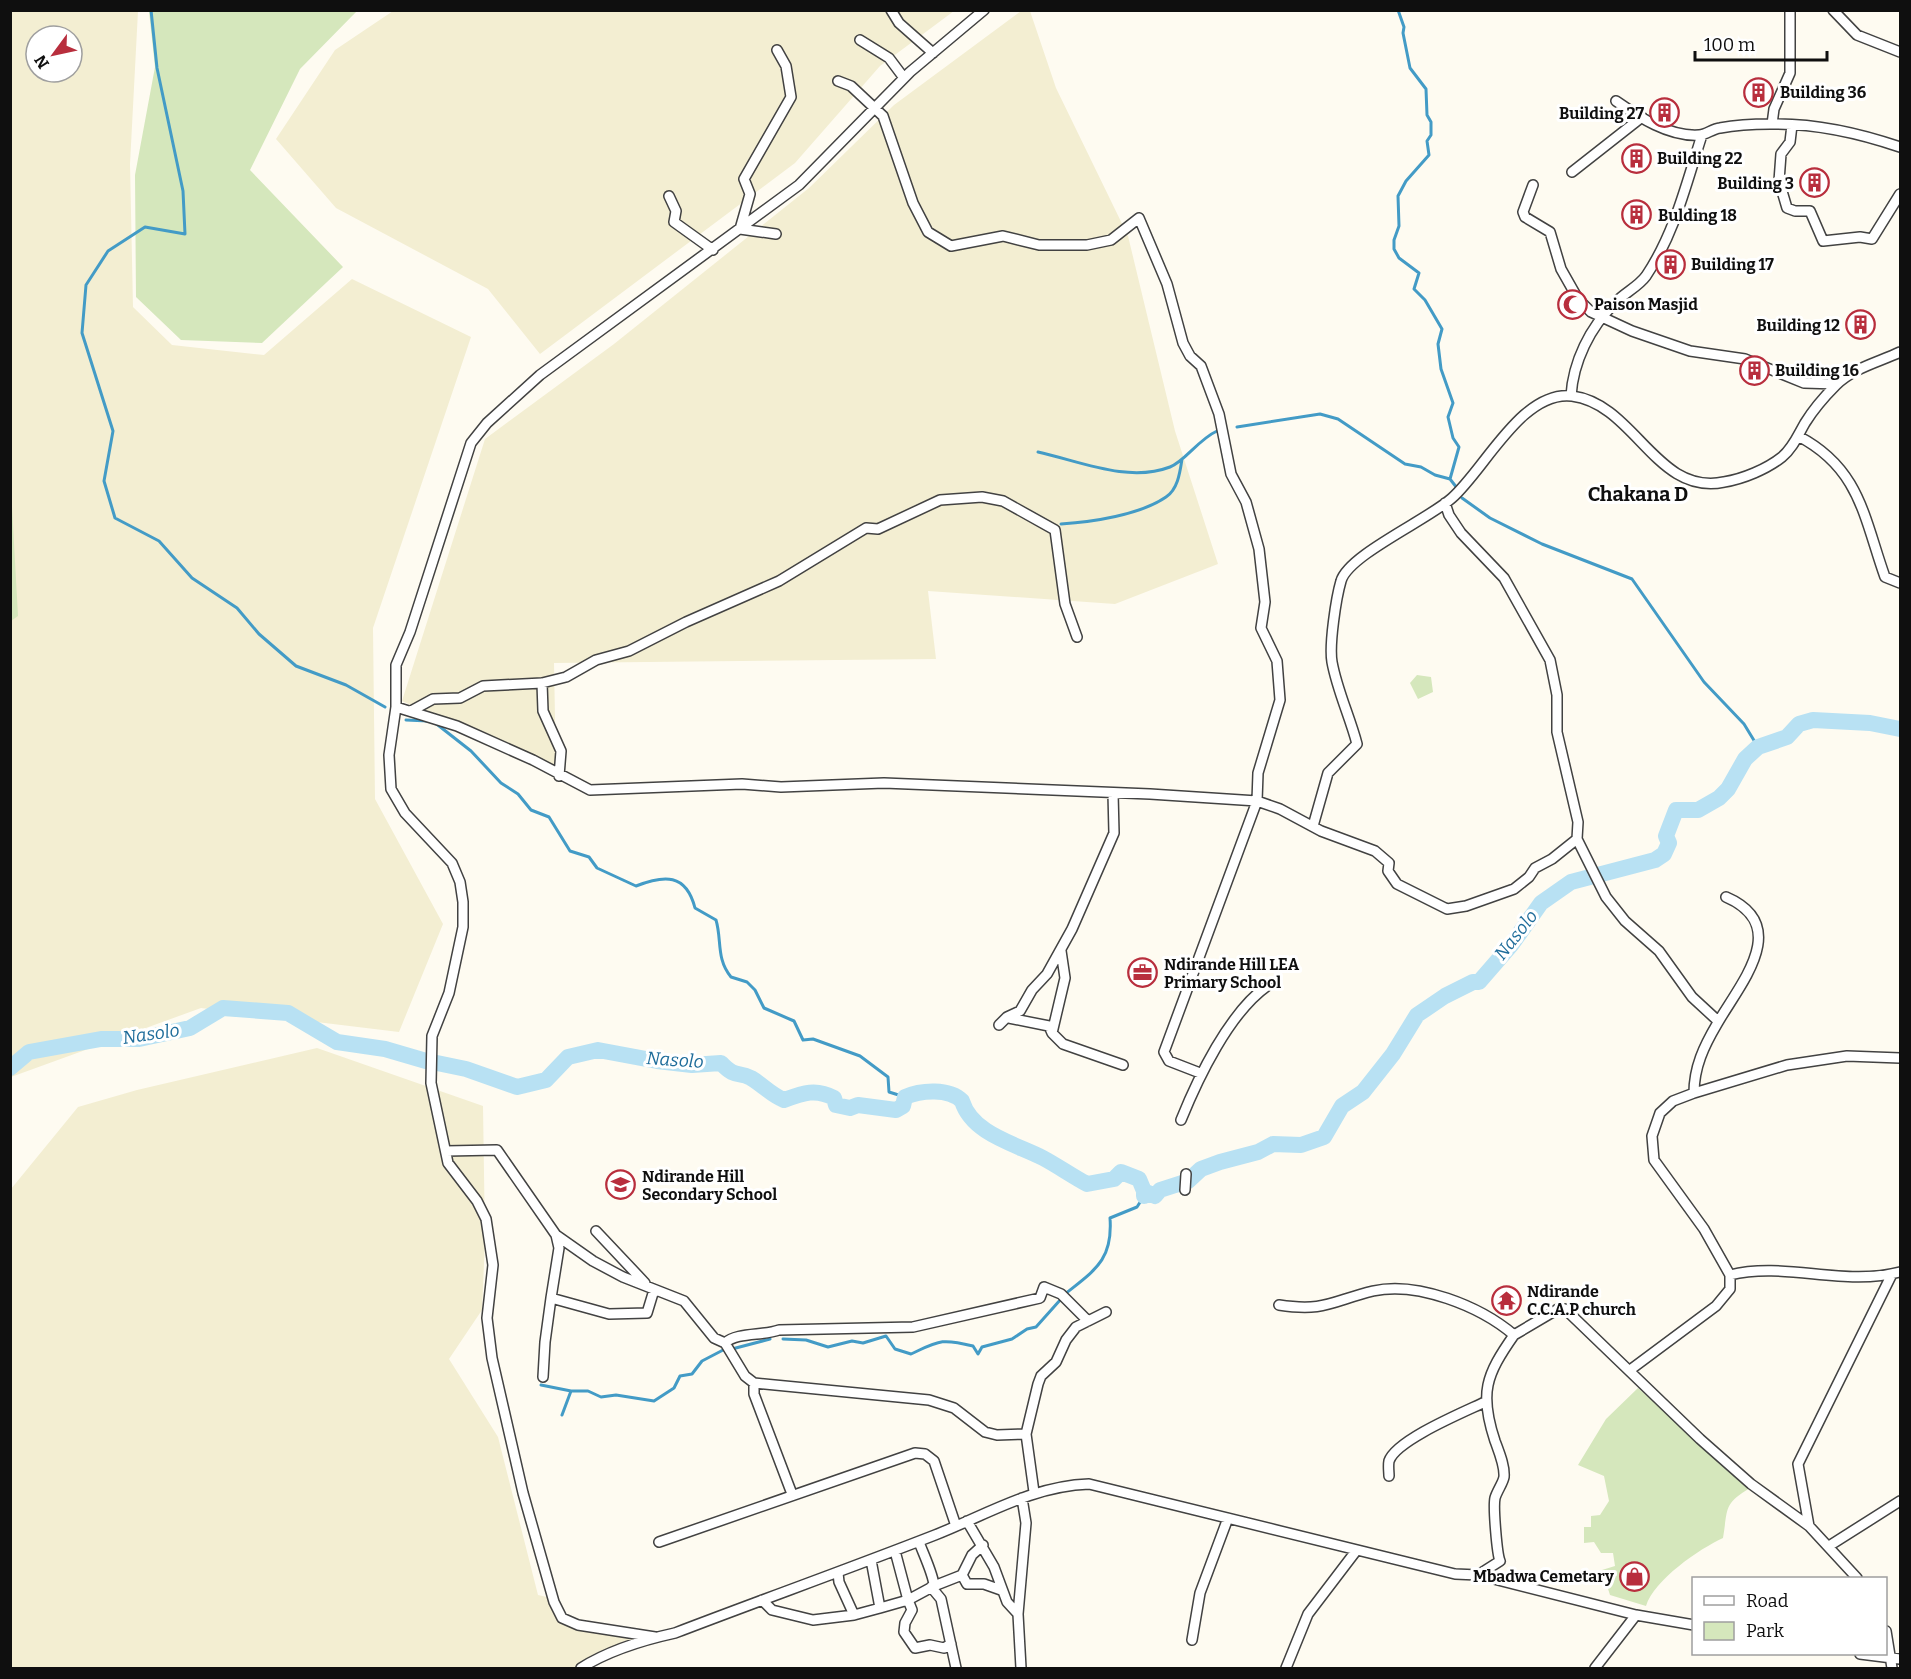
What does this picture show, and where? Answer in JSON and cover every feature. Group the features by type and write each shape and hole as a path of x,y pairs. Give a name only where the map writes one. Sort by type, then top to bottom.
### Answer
{"street":[{"path":"891,10 899,23 933,53"},
{"path":"655,1637 578,1624 562,1618 557,1611 523,1493 492,1358 487,1318 493,1265 486,1219 477,1201 448,1163 431,1083 432,1036 453,977 463,927 460,882 452,862 405,813 391,789 389,755 396,706 396,665 410,632 471,443 487,423 540,375 799,185 904,78 984,10"},
{"path":"1772,124 1774,109 1790,73 1790,10"},
{"path":"1833,10 1857,35 1900,52"},
{"path":"860,40 889,58 904,78"},
{"path":"740,229 750,194 744,179 791,97 786,66 777,50"},
{"path":"838,81 850,86 875,106 883,116 913,203 928,232 951,246 1003,236 1039,245 1088,245 1111,240 1139,218 1167,284 1170,305 1183,343 1190,356 1201,366 1219,414 1232,474 1246,502 1259,549 1265,602 1261,628 1277,661 1280,700 1258,773 1257,801 1164,1052 1169,1061 1200,1073"},
{"path":"1616,100 1642,117 1682,135 1702,135 1718,128 1772,124 1792,125 1856,133 1900,147"},
{"path":"1572,172 1642,117"},
{"path":"1792,125 1790,142 1781,154 1781,192 1787,208 1795,212 1810,211 1814,215 1823,241 1860,237 1872,239 1900,194"},
{"path":"1571,396 1574,369 1587,341 1615,303 1641,281 1664,244 1679,210 1702,135"},
{"path":"1533,185 1523,212 1526,217 1550,232 1556,256 1572,289 1583,305 1632,331 1690,351 1745,359 1804,382 1837,384"},
{"path":"669,196 676,211 674,222 713,250"},
{"path":"740,229 776,234"},
{"path":"1313,826 1328,773 1357,744 1332,660 1334,626 1343,576 1359,558 1450,499 1487,460 1508,429 1545,402 1571,396 1600,406 1618,417 1670,470 1712,484 1741,477 1782,457 1804,424 1837,384 1862,368 1900,352"},
{"path":"1798,436 1821,449 1839,466 1854,489 1874,538 1885,577 1900,583"},
{"path":"411,711 433,699 460,698 483,686 542,682 566,677 596,660 629,651 686,622 779,581 866,528 878,529 940,501 981,497 1003,501 1055,530 1065,604 1077,637"},
{"path":"1450,499 1449,515 1461,533 1504,578 1550,660 1557,695 1557,732 1578,822 1577,838 1590,867 1612,906 1659,951 1692,997 1718,1021"},
{"path":"542,682 543,711 561,751 559,776"},
{"path":"396,706 456,726 533,760 559,776 590,790 742,784 781,787 884,783 1257,801 1280,809 1321,831 1378,853 1389,863 1390,876 1397,884 1447,909 1466,906 1514,889 1526,880 1535,868 1552,859 1577,838"},
{"path":"999,1025 1006,1018 1020,1011 1032,990 1047,974 1061,951 1114,833 1113,793"},
{"path":"1694,1093 1697,1068 1718,1021 1746,978 1758,946 1760,932 1743,907 1726,897"},
{"path":"1052,1033 1065,978 1061,951"},
{"path":"1181,1120 1200,1073 1247,1004 1267,986"},
{"path":"1006,1018 1049,1026 1052,1033 1063,1044 1123,1065"},
{"path":"1630,1370 1716,1306 1730,1289 1730,1275 1704,1229 1654,1160 1652,1136 1660,1113 1674,1101 1694,1093 1815,1059 1875,1055 1900,1058"},
{"path":"446,1151 497,1150 556,1235 603,1267 684,1301 714,1338 725,1342 745,1376 754,1383 929,1400 954,1408 984,1432 997,1435 1026,1434"},
{"path":"1185,1190 1186,1174"},
{"path":"596,1231 651,1287"},
{"path":"543,1377 545,1342 559,1248 556,1235"},
{"path":"1730,1275 1768,1270 1818,1276 1896,1273 1798,1464 1809,1526"},
{"path":"551,1298 609,1314 647,1313 651,1287"},
{"path":"725,1342 730,1338 767,1335 779,1330 913,1327 1040,1298 1044,1287 1061,1294 1088,1321"},
{"path":"1279,1305 1313,1309 1373,1291 1409,1288 1487,1315 1514,1335"},
{"path":"1478,1575 1500,1561 1496,1552 1498,1533 1494,1501 1504,1478 1485,1402 1487,1380 1514,1335 1558,1309 1565,1309 1630,1370 1663,1406 1778,1505 1809,1526 1856,1577"},
{"path":"1034,1492 1026,1434 1030,1407 1041,1376 1056,1362 1076,1327 1106,1312"},
{"path":"754,1383 754,1394 792,1494"},
{"path":"1389,1476 1389,1461 1400,1448 1423,1431 1485,1402"},
{"path":"659,1542 915,1453 925,1454 934,1461 956,1526"},
{"path":"581,1668 595,1660 655,1637 675,1633 919,1542 1034,1492 1089,1484 1356,1551 1455,1574 1478,1575 1636,1615 1692,1625"},
{"path":"1021,1668 1018,1614 1026,1523 1022,1498"},
{"path":"1829,1546 1900,1501"},
{"path":"1192,1640 1200,1593 1228,1518"},
{"path":"967,1521 994,1567 1001,1590 1018,1614"},
{"path":"919,1542 932,1587 940,1599 956,1668"},
{"path":"762,1600 772,1610 813,1620 854,1615 908,1600 962,1575 972,1555 983,1545"},
{"path":"895,1551 912,1610 905,1623 904,1632 911,1645 915,1648 930,1645 944,1648 951,1644"},
{"path":"1286,1668 1308,1614 1356,1551"},
{"path":"871,1560 880,1608"},
{"path":"838,1573 839,1582 854,1615"},
{"path":"962,1575 967,1584 984,1584 1001,1590"},
{"path":"1595,1668 1636,1615"},
{"path":"1887,1634 1896,1658 1892,1668"},
{"path":"1874,1655 1896,1658"}],"shaded area":[{"path":"11,11 138,11 130,164 133,307 172,345 264,355 352,279 471,337 373,628 375,799 443,924 399,1032 201,1008 11,1077"},
{"path":"393,11 954,11 880,66 795,163 540,354 488,289 336,208 276,139 335,50"},
{"path":"1021,11 1030,11 1056,88 1128,236 1175,431 1218,564 1115,604 928,591 936,659 554,663 556,770 402,701 485,439 614,344 809,188 894,105"},
{"path":"317,1048 483,1106 485,1240 482,1310 449,1359 498,1437 538,1595 556,1599 562,1615 574,1621 644,1638 585,1668 11,1668 11,1189 78,1107 137,1090"}],"green space":[{"path":"149,11 357,11 300,69 250,170 343,267 262,343 181,340 136,297 135,175 155,67"},
{"path":"10,470 18,616 11,621 10,621"},
{"path":"1417,675 1431,677 1433,692 1418,699 1410,683"},
{"path":"1638,1388 1750,1488 1735,1498 1728,1508 1723,1538 1678,1566 1658,1586 1646,1606 1610,1595 1602,1570 1615,1566 1613,1553 1601,1553 1594,1542 1584,1543 1584,1527 1591,1527 1591,1516 1600,1515 1609,1501 1604,1476 1578,1465 1606,1419"}],"waterway":[{"path":"151,10 157,68 183,191 185,234 145,227 108,251 86,285 82,333 113,431 104,481 115,518 159,541 192,578 237,608 259,634 296,666 346,685 385,707"},
{"path":"1398,10 1404,27 1403,33 1410,68 1426,89 1427,115 1431,122 1431,135 1427,141 1429,155 1406,181 1398,196 1399,226 1394,240 1394,249 1399,258 1419,273 1414,289 1425,300 1442,329 1438,344 1441,369 1453,403 1448,417 1453,438 1459,447 1450,479"},
{"path":"1237,427 1320,414 1338,419 1405,464 1421,467 1435,475 1450,479 1457,488"},
{"path":"1038,452 1104,469 1137,473 1170,467 1217,431"},
{"path":"1061,524 1130,513 1155,503 1173,490 1178,480 1182,459"},
{"path":"1462,498 1490,518 1542,544 1632,579 1704,682 1744,724 1758,747"},
{"path":"406,720 428,721"},
{"name":"Nasolo","path":"1144,1196 1144,1191 1155,1196 1160,1190 1188,1181 1201,1169 1258,1152 1273,1144 1301,1145 1324,1137 1342,1106 1363,1092 1393,1054 1417,1015 1445,996 1473,982 1479,982 1512,944 1541,903 1571,882 1655,860 1664,854 1669,843 1666,836 1676,810 1698,810 1719,798 1728,789 1745,759 1758,747 1787,737 1799,724 1813,720 1870,723 1900,729"},
{"path":"434,722 471,751 501,783 518,794 531,810 549,817 570,851 589,857 597,868 636,886 665,879 680,883 686,888 695,908 716,920 721,956 731,977 747,982 755,990 764,1008 794,1021 803,1040 813,1039 860,1056 888,1077 889,1092 905,1097"},
{"name":"Nasolo","path":"10,1068 29,1052 101,1039 139,1039 190,1028 223,1008 288,1013 337,1042 385,1049 426,1061"},
{"name":"Nasolo","path":"437,1063 466,1069 517,1087 546,1080 568,1057 598,1050 692,1065 721,1063 730,1071 751,1078 784,1100 815,1092 834,1098 836,1105 850,1108 858,1105 896,1110 903,1106 905,1097 919,1093 942,1092 962,1101 975,1122 996,1137 1043,1158 1087,1184 1114,1179 1121,1172 1139,1179 1144,1191"},
{"path":"1065,1294 1100,1263 1108,1244 1110,1218 1137,1207 1144,1196"},
{"path":"783,1339 806,1340 828,1347 852,1341 863,1343 886,1336 895,1349 911,1354 941,1342 973,1346 978,1354 982,1347 1012,1339 1027,1329 1036,1327 1061,1299"},
{"path":"732,1349 770,1339"},
{"path":"541,1385 571,1391 588,1391 601,1397 616,1395 654,1401 674,1388 680,1376 692,1374 702,1361 725,1349"},
{"path":"562,1415 571,1391"}],"place":[{"name":"Building 36","path":"1759,92"},
{"name":"Building 27","path":"1665,113"},
{"name":"Building 22","path":"1636,158"},
{"name":"Building 3","path":"1815,183"},
{"name":"Bulding 18","path":"1637,215"},
{"name":"Building 17","path":"1670,264"},
{"name":"Paison Masjid","path":"1573,304"},
{"name":"Building 12","path":"1861,325"},
{"name":"Building 16","path":"1754,370"},
{"name":"Ndirande Hill LEA Primary School","path":"1143,973"},
{"name":"Ndirande Hill Secondary School","path":"621,1185"},
{"name":"Ndirande C.C.A.P church","path":"1506,1300"},
{"name":"Mbadwa Cemetary","path":"1635,1576"}],"district":[{"name":"Chakana D","path":"1638,494"}]}
